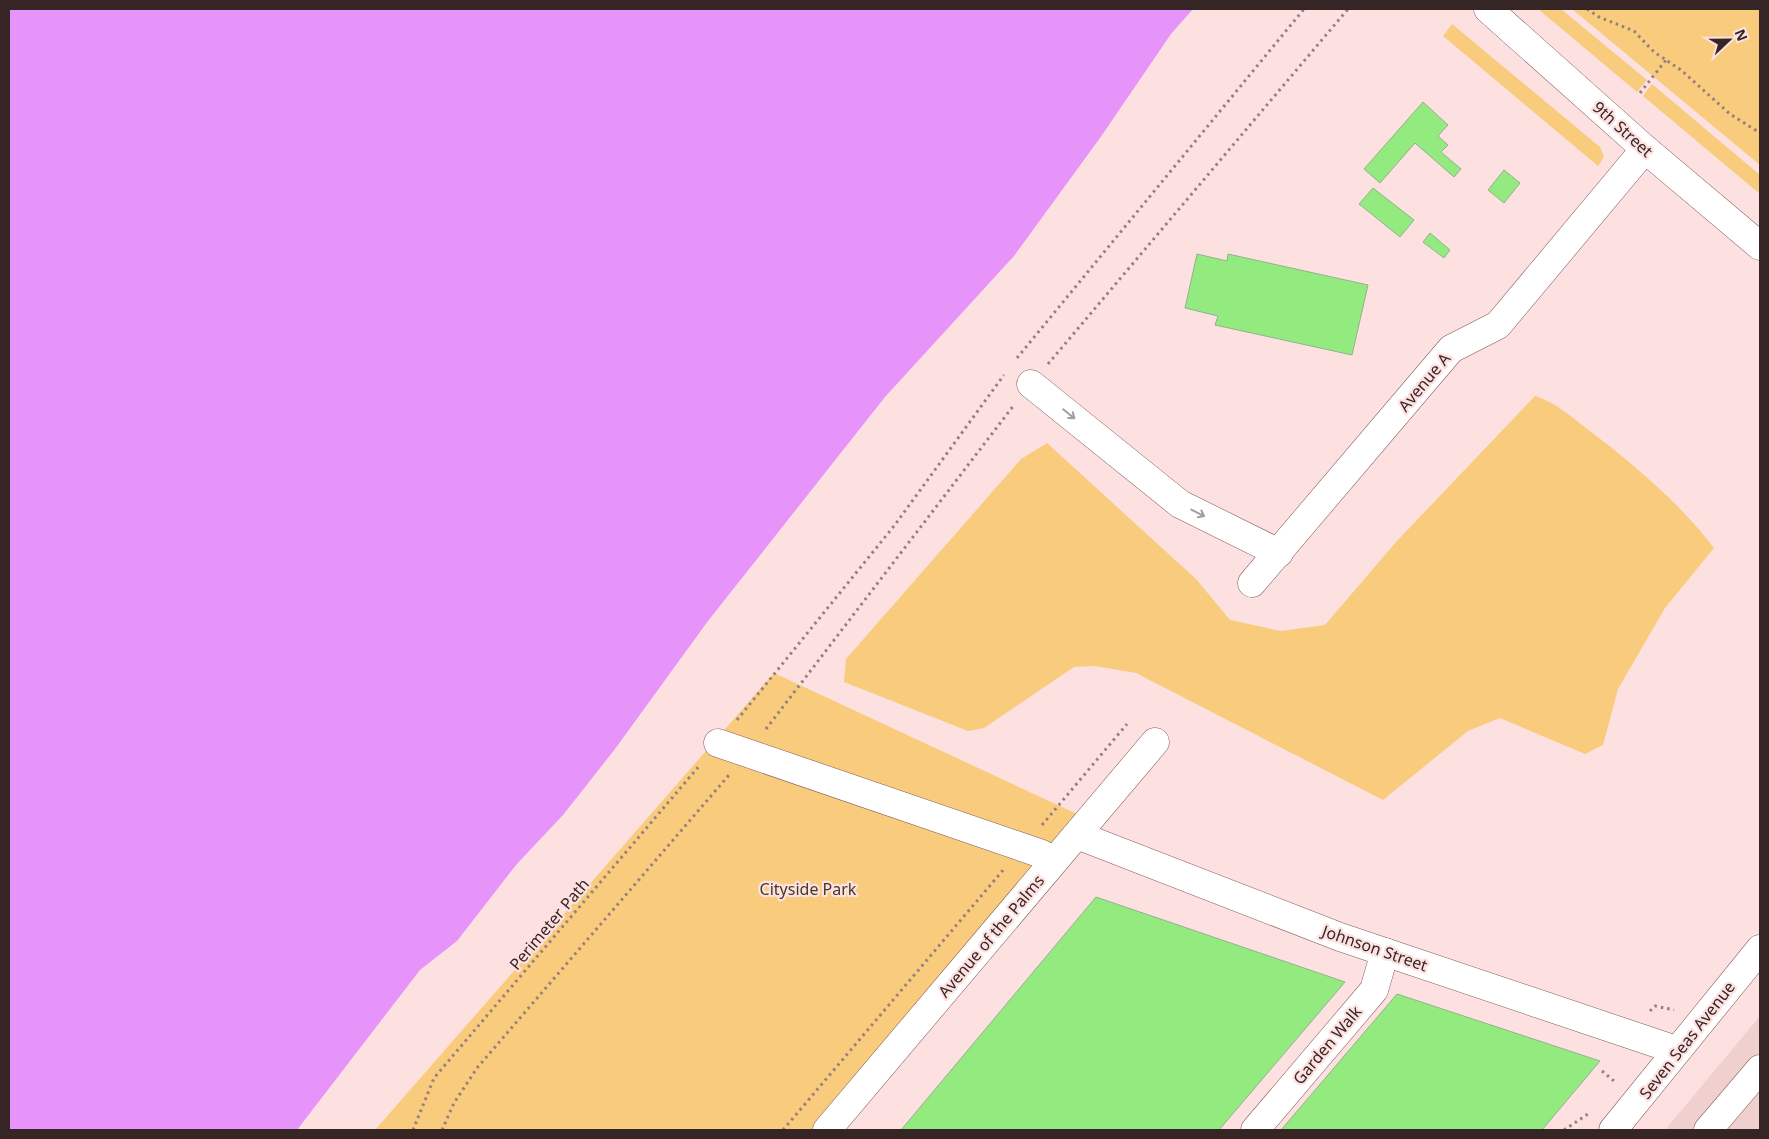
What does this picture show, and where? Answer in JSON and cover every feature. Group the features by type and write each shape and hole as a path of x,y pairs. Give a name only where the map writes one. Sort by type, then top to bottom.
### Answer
{"street":[{"name":"9th Street","path":"1488,9 1645,149 1760,246"},
{"name":"Avenue A","path":"1252,584 1452,348 1498,325 1645,149"},
{"path":"1031,384 1180,504 1279,553"},
{"name":"Avenue of the Palms","path":"827,1130 1155,742"},
{"path":"718,744 1032,851"},
{"name":"Johnson Street","path":"1077,835 1340,937 1676,1050"},
{"name":"Seven Seas Avenue","path":"1613,1130 1638,1102 1676,1050 1760,949"},
{"name":"Garden Walk","path":"1255,1130 1374,990 1385,952"},
{"path":"1708,1130 1760,1069"}],"path":[{"path":"1031,384 1348,9"},
{"path":"1587,9 1634,31 1654,52 1681,70 1730,114 1760,133"},
{"path":"1640,93 1666,60"},
{"path":"782,1130 1032,851 1127,724"},
{"name":"Perimeter Path","path":"413,1130 434,1078 718,744"},
{"path":"1644,1017 1655,1006 1675,1011"},
{"path":"1602,1071 1614,1081"}],"shaded area":[{"path":"9,9 1243,9 332,1130 9,1130"},
{"path":"1760,1016 1760,1130 1665,1130"}],"green space":[{"path":"1538,9 1561,9 1647,80 1637,92"},
{"path":"1572,9 1760,9 1760,165"},
{"path":"1452,24 1600,147 1604,157 1598,166 1443,36"},
{"path":"1652,84 1760,175 1760,194 1643,96"},
{"path":"1535,396 1562,409 1637,469 1686,515 1714,548 1665,608 1618,689 1603,745 1585,754 1500,718 1468,731 1383,800 1136,673 1095,666 1074,667 984,728 968,731 844,682 846,659 1021,459 1047,443 1196,579 1230,620 1281,631 1325,625 1396,542"},
{"name":"Cityside Park","path":"774,673 1092,821 818,1130 375,1130"}],"pier":[{"path":"1193,9 1246,9 1092,210 335,1130 297,1130 420,970 457,941 516,865 563,815 615,749 708,621 885,397 1014,256 1100,138 1171,34"}],"building":[{"path":"1423,102 1448,125 1438,136 1448,145 1441,152 1461,169 1454,177 1415,143 1380,183 1364,169"},
{"path":"1504,170 1520,183 1504,203 1488,190"},
{"path":"1373,188 1414,220 1400,237 1359,204"},
{"path":"1430,233 1450,250 1444,258 1423,242"},
{"path":"1197,254 1227,261 1228,254 1368,285 1352,355 1215,325 1218,316 1185,308"},
{"path":"1096,897 1345,982 1219,1130 901,1130"},
{"path":"1397,994 1600,1061 1542,1130 1281,1130"}]}
